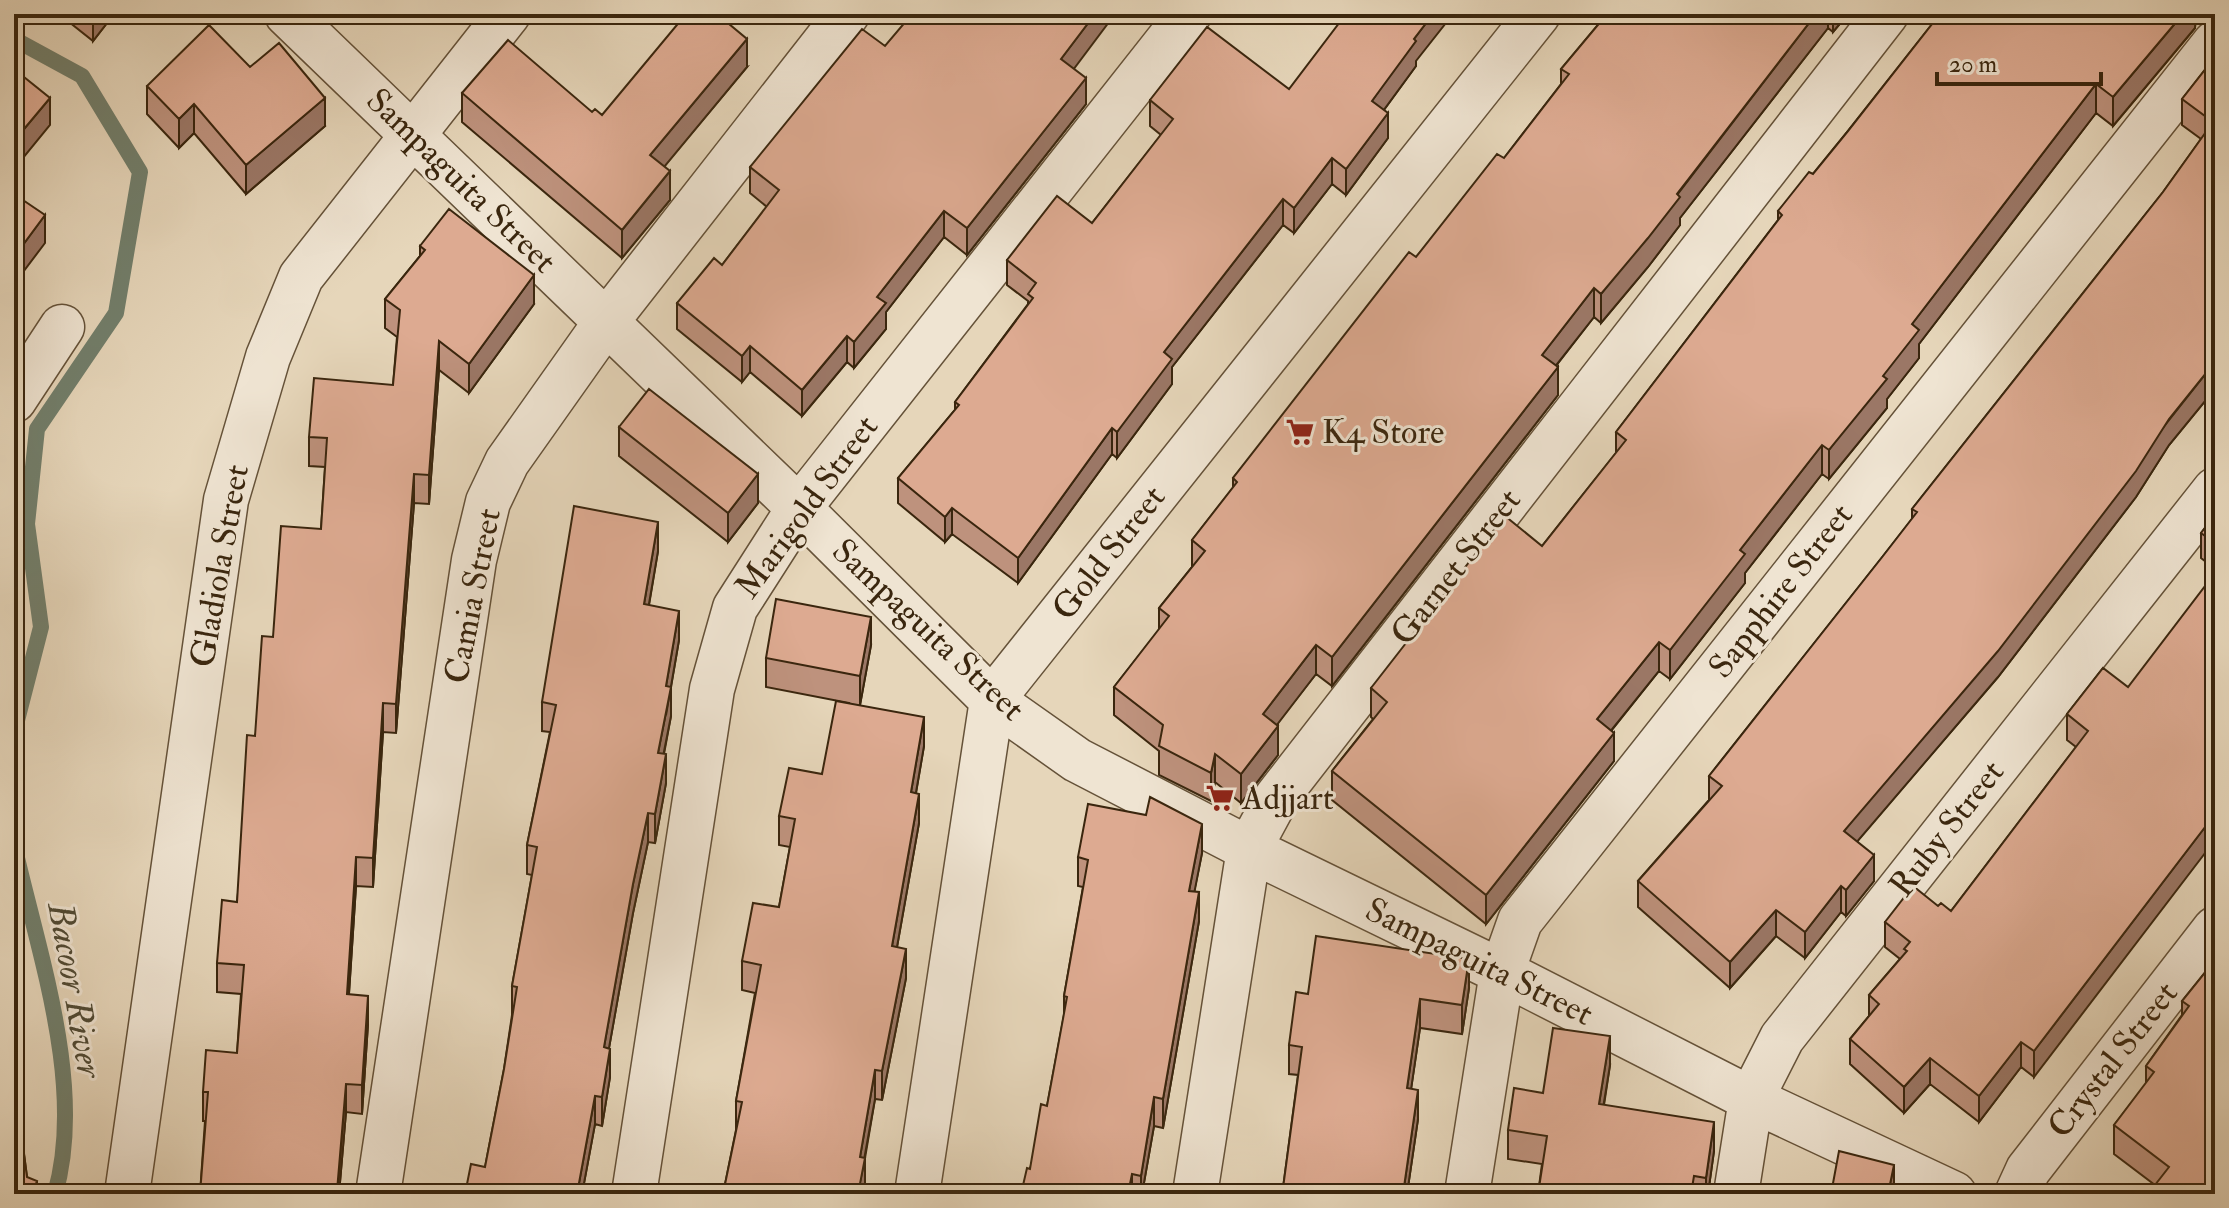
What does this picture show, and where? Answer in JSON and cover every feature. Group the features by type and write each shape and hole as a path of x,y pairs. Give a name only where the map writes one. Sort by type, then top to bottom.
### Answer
{"street":[{"name":"Sampaguita Street","path":"287,14 799,508 992,700 1077,760 1249,849 1502,972 1751,1099 1954,1194"},
{"name":"Gladiola Street","path":"127,1194 226,500 268,357 301,277 508,14"},
{"name":"Camia Street","path":"378,1194 474,560 488,502 507,462 606,322 847,14"},
{"name":"Marigold Street","path":"634,1194 712,689 735,608 799,508 1189,14"},
{"name":"Gold Street","path":"917,1194 992,700 1538,14"},
{"name":"Garnet Street","path":"1195,1194 1249,849 1277,797 1886,14"},
{"name":"Sapphire Street","path":"1467,1194 1502,972 1520,921 2215,43"},
{"path":"14,400 62,327"},
{"name":"Ruby Street","path":"1736,1194 1751,1099 1782,1038 2215,490"},
{"name":"Crystal Street","path":"2017,1194 2028,1170 2215,929"}],"building":[{"path":"686,14 717,14 747,39 650,155 670,171 622,230 462,93 508,40 592,112 595,109 602,115"},
{"path":"912,14 1095,14 1061,59 1086,78 967,228 944,211 877,297 886,303 854,342 847,336 802,390 750,346 742,356 677,303 714,258 722,265 779,190 750,167 862,29 885,46"},
{"path":"1346,14 1433,14 1372,101 1388,113 1346,169 1332,158 1294,208 1283,199 1164,352 1172,359 1117,432 1112,428 1018,558 952,508 945,517 898,478 959,405 955,402 1033,298 1028,294 1036,283 1007,260 1057,196 1092,223 1173,119 1150,100 1207,27 1289,89"},
{"path":"1607,14 1816,14 1677,194 1680,197 1648,238 1601,294 1594,288 1542,355 1558,367 1332,657 1316,645 1263,714 1278,726 1241,774 1215,754 1211,773 1159,746 1163,725 1114,687 1169,616 1159,608 1205,551 1192,540 1237,482 1233,478 1409,252 1416,257 1497,154 1504,158 1569,74 1561,69"},
{"path":"1940,14 2183,14 2113,97 2096,84 1912,324 1919,330 1883,376 1887,379 1829,450 1822,445 1740,550 1745,554 1670,650 1659,642 1597,719 1614,733 1486,895 1332,771 1387,702 1371,688 1505,516 1542,546 1626,440 1616,432 1782,215 1778,211 1809,172 1813,174"},
{"path":"209,25 250,67 279,43 325,98 246,165 194,104 179,119 147,86"},
{"path":"2215,57 2215,362 2169,419 2136,471 1998,651 1844,831 1874,855 1846,890 1841,886 1805,932 1776,910 1730,962 1638,881 1722,786 1709,776 1917,512 1912,509 2163,192 2213,122 2182,99"},
{"path":"14,69 50,98 14,141"},
{"path":"14,194 45,215 14,257"},
{"path":"449,209 534,275 469,364 439,341 429,475 414,474 396,704 383,703 373,858 356,857 347,994 368,996 362,1085 346,1084 337,1191 316,1189 316,1194 200,1194 208,1092 203,1092 206,1050 237,1053 244,965 217,963 222,900 237,902 247,735 255,736 262,636 273,637 281,526 321,529 327,438 309,437 314,378 393,385 400,310 385,299 425,250 420,246"},
{"path":"649,389 758,474 728,513 619,427"},
{"path":"574,506 658,522 644,604 679,611 666,686 671,687 658,753 666,754 655,814 648,813 633,884 604,1047 610,1049 602,1097 595,1096 577,1194 465,1194 471,1164 485,1167 517,987 512,986 537,847 527,845 556,705 542,702"},
{"path":"2215,515 2215,543 2201,533"},
{"path":"2215,573 2215,814 2034,1051 2021,1042 1979,1096 1930,1058 1904,1087 1850,1039 1879,1004 1869,995 1907,951 1904,949 1910,942 1885,922 1913,886 1938,906 1941,903 1951,911 2088,731 2067,714 2103,668 2128,687"},
{"path":"776,599 871,617 860,676 766,658"},
{"path":"836,701 924,717 911,792 919,794 892,946 906,949 882,1071 875,1070 860,1157 865,1158 858,1194 723,1194 742,1102 736,1101 761,965 742,961 753,903 779,907 795,819 779,816 789,768 822,774"},
{"path":"1150,797 1202,824 1189,891 1199,892 1163,1099 1154,1097 1141,1176 1132,1174 1128,1194 1021,1194 1027,1168 1030,1169 1041,1104 1047,1106 1067,997 1064,996 1088,860 1078,857 1088,804 1146,815"},
{"path":"1316,936 1469,959 1462,1005 1420,999 1407,1088 1418,1090 1403,1194 1277,1194 1278,1187 1283,1188 1302,1047 1289,1045 1296,992 1308,994"},
{"path":"2215,960 2215,1194 2148,1194 2169,1167 2114,1125 2154,1072 2146,1066 2189,1006 2182,1001"},
{"path":"14,994 17,1024 14,1024"},
{"path":"1553,1028 1610,1036 1599,1104 1714,1122 1706,1178 1694,1176 1691,1194 1538,1194 1547,1136 1508,1130 1514,1088 1543,1093"},
{"path":"14,1041 20,1080 14,1081"},
{"path":"14,1081 27,1177 37,1181 32,1194 14,1194"},
{"path":"1839,1151 1894,1165 1888,1194 1831,1194"}],"waterway":[{"name":"Bacoor River","path":"14,39 82,76 140,172 116,313 37,429 27,524 41,627 14,732"},
{"name":"Bacoor River","path":"14,845 46,974 62,1064 65,1109 63,1152 55,1194"}],"place":[{"name":"K4 Store","path":"1300,432"},
{"name":"Adjjart","path":"1220,798"}]}
